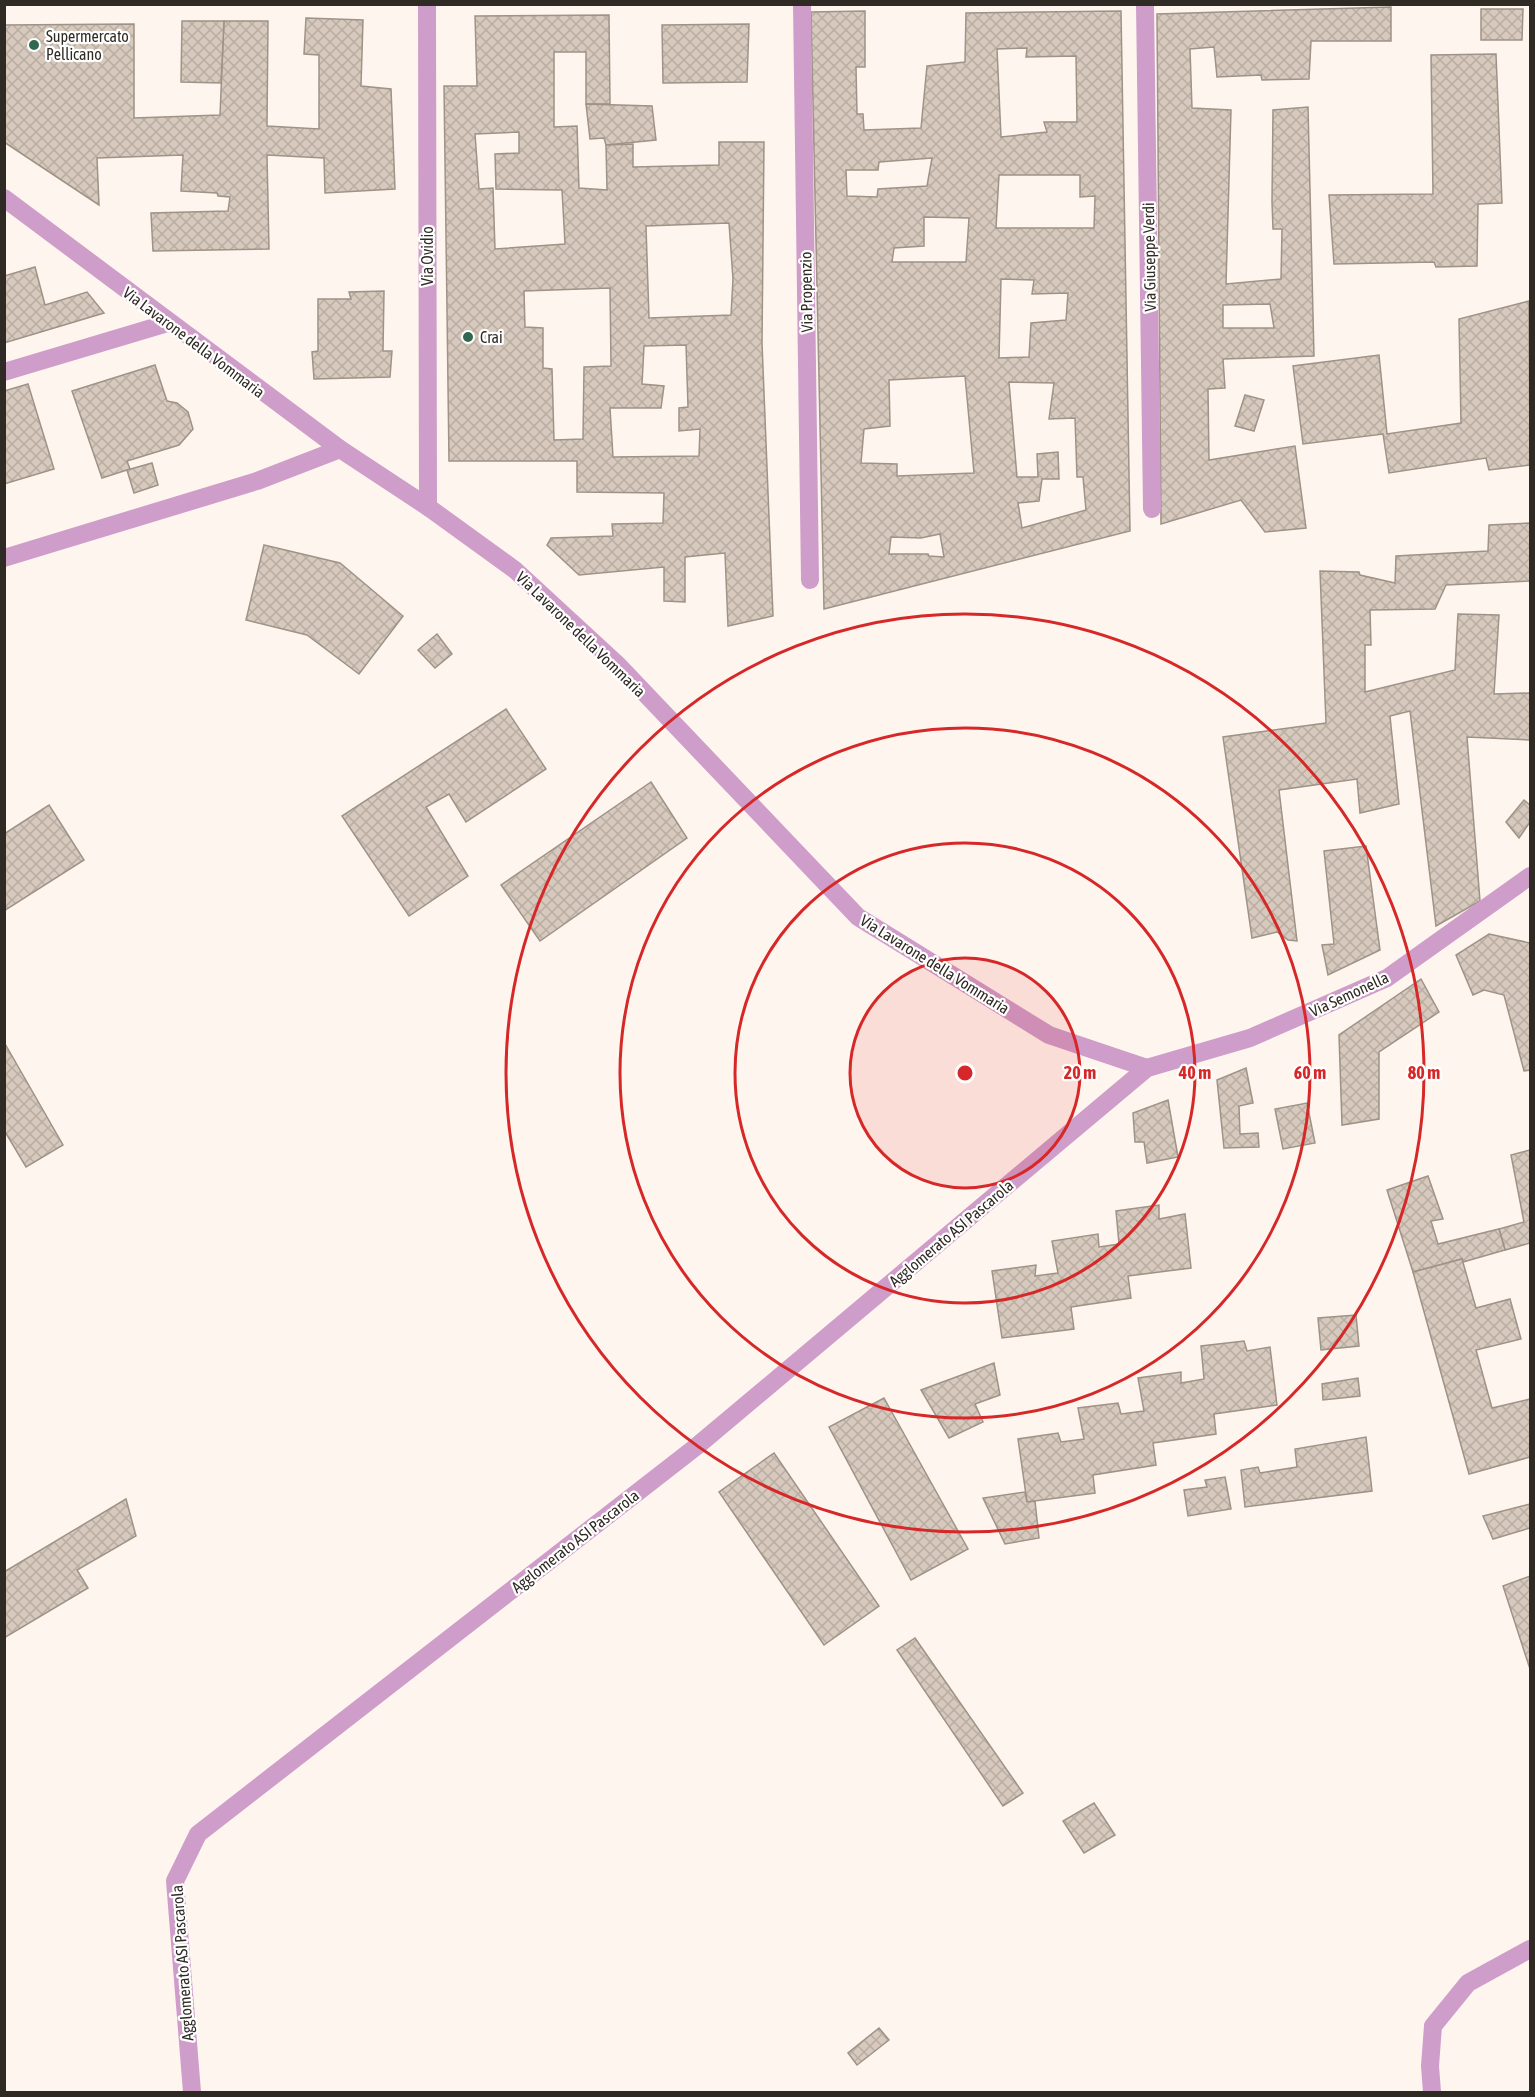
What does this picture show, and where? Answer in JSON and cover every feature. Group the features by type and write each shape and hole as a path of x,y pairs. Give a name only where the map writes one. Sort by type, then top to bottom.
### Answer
{"street":[{"name":"Via Ovidio","path":"427,4 428,507"},
{"name":"Via Propenzio","path":"802,4 810,580"},
{"name":"Via Giuseppe Verdi","path":"1146,4 1152,509"},
{"name":"Via Lavarone della Vommaria","path":"4,198 168,323 340,449 428,507 515,570 617,664 858,917 1048,1035 1147,1068"},
{"path":"4,372 168,323"},
{"path":"4,558 257,481 340,449"},
{"name":"Via Semonella","path":"1147,1068 1250,1038 1387,978 1530,879"},
{"name":"Agglomerato ASI Pascarola","path":"192,2092 175,1881 198,1834 697,1446 1147,1068"},
{"path":"1432,2092 1430,2066 1433,2026 1468,1983 1530,1949"}],"building":[{"path":"1391,7 1391,41 1311,41 1309,79 1262,80 1261,75 1217,77 1214,47 1190,49 1192,108 1231,110 1226,284 1281,279 1282,229 1273,229 1273,110 1308,107 1314,356 1223,359 1225,388 1208,389 1209,460 1295,446 1306,528 1265,532 1241,500 1161,524 1157,14","holes":["1270,304 1274,328 1223,328 1223,305"]},
{"path":"1481,9 1523,9 1522,40 1481,40"},
{"path":"865,11 865,67 856,67 857,114 863,114 864,130 921,128 927,66 965,62 966,13 1121,11 1130,531 824,609 811,12","holes":["1027,48 1026,57 1076,56 1077,122 1044,122 1047,132 1001,137 997,49","932,158 927,186 878,189 877,197 847,196 846,170 878,170 879,162","999,175 1080,175 1080,197 1095,196 1094,228 996,228","924,217 969,218 966,262 892,262 894,248 924,246","1001,279 1034,280 1032,294 1068,293 1066,320 1031,323 1029,357 999,358","965,376 974,473 897,476 897,464 861,463 864,429 890,426 889,380","1009,382 1054,383 1049,419 1075,418 1077,477 1083,477 1086,510 1022,528 1018,503 1039,501 1042,479 1059,479 1058,452 1037,454 1038,477 1017,477","940,534 944,557 928,554 889,554 891,537 921,538"]},
{"path":"609,15 610,104 586,104 586,52 554,52 554,127 577,126 579,188 607,190 606,145 633,144 633,167 719,165 719,142 764,142 762,343 773,616 728,626 725,553 685,557 685,602 664,601 664,567 579,575 547,545 551,538 613,536 612,524 663,523 664,493 577,492 577,461 449,461 444,86 477,86 475,16","holes":["519,132 519,153 495,154 496,189 562,190 565,244 495,249 493,188 479,189 475,134","729,223 733,279 731,315 649,318 646,226","610,288 611,366 584,367 583,439 554,440 552,369 543,368 543,328 525,327 524,291","686,345 688,407 679,408 679,431 700,429 699,456 613,457 610,408 661,408 664,386 642,384 644,346"]},
{"path":"306,18 363,20 361,86 391,89 395,189 325,193 324,158 267,155 269,249 153,251 151,213 228,211 230,197 218,196 217,193 181,191 183,155 97,158 99,205 4,142 4,25 134,24 134,118 220,115 224,21 268,21 267,126 319,129 319,55 304,54"},
{"path":"182,21 224,21 221,83 181,82"},
{"path":"749,24 747,82 663,83 662,25"},
{"path":"1496,54 1502,203 1478,204 1477,266 1436,267 1434,262 1334,264 1329,195 1433,194 1431,55"},
{"path":"586,104 652,106 656,140 606,145 604,138 590,139"},
{"path":"35,267 45,305 87,292 104,313 4,343 4,276"},
{"path":"384,291 383,351 392,351 390,377 314,379 312,352 318,351 318,299 351,299 349,292"},
{"path":"1529,301 1530,465 1489,470 1486,458 1389,473 1383,434 1303,444 1293,366 1379,355 1387,434 1461,423 1459,319"},
{"path":"155,365 167,401 177,403 188,412 193,429 179,445 127,461 130,469 102,478 72,391"},
{"path":"28,384 54,469 4,484 4,391"},
{"path":"1245,395 1264,400 1254,431 1235,426"},
{"path":"152,463 158,485 134,493 127,470"},
{"path":"1530,523 1530,581 1446,585 1435,609 1370,610 1371,645 1365,645 1365,692 1455,670 1458,614 1499,615 1494,694 1530,693 1530,740 1467,737 1480,901 1436,926 1410,711 1390,716 1399,804 1360,813 1357,779 1279,790 1297,941 1288,940 1277,932 1252,938 1223,737 1326,723 1320,571 1359,572 1360,575 1395,583 1396,556 1488,551 1489,525"},
{"path":"264,545 340,563 403,616 359,674 307,635 246,620"},
{"path":"437,634 452,654 435,668 418,650"},
{"path":"506,709 546,769 466,822 449,794 426,807 468,876 409,916 342,816"},
{"path":"651,782 687,838 540,941 501,885"},
{"path":"1524,800 1530,805 1530,822 1519,838 1506,822"},
{"path":"49,805 84,860 4,911 4,834"},
{"path":"1366,846 1380,950 1328,975 1322,945 1334,944 1324,851"},
{"path":"1489,934 1530,943 1530,1070 1524,1071 1504,995 1484,990 1473,995 1456,955"},
{"path":"1421,979 1439,1012 1379,1052 1379,1119 1342,1125 1339,1035"},
{"path":"4,1042 63,1145 26,1167 4,1130"},
{"path":"1246,1068 1253,1103 1239,1106 1240,1134 1258,1133 1259,1147 1224,1148 1217,1080"},
{"path":"1168,1100 1178,1157 1147,1163 1144,1142 1135,1142 1133,1113"},
{"path":"1307,1103 1315,1143 1283,1149 1275,1109"},
{"path":"1530,1150 1530,1243 1505,1250 1499,1229 1524,1222 1511,1155"},
{"path":"1428,1176 1443,1219 1431,1221 1438,1244 1499,1229 1505,1250 1463,1262 1462,1259 1413,1272 1387,1190"},
{"path":"1159,1205 1159,1219 1185,1214 1191,1268 1128,1276 1131,1298 1071,1307 1074,1329 1002,1338 992,1271 1036,1265 1035,1276 1058,1273 1052,1241 1098,1234 1099,1247 1119,1244 1116,1211"},
{"path":"1462,1259 1476,1308 1510,1299 1521,1339 1476,1350 1492,1408 1530,1399 1530,1457 1469,1474 1413,1272"},
{"path":"1356,1315 1359,1346 1321,1350 1318,1318"},
{"path":"1244,1341 1247,1351 1270,1347 1277,1405 1214,1414 1216,1434 1153,1443 1156,1465 1093,1475 1095,1493 1027,1502 1018,1439 1058,1433 1061,1442 1084,1439 1078,1408 1118,1403 1121,1414 1144,1411 1138,1378 1181,1372 1181,1383 1204,1379 1201,1346"},
{"path":"994,1363 1000,1395 975,1404 983,1422 949,1438 921,1390"},
{"path":"1358,1378 1360,1396 1323,1400 1322,1384"},
{"path":"884,1398 968,1549 911,1580 829,1427"},
{"path":"1366,1437 1372,1491 1245,1507 1241,1470 1258,1467 1260,1473 1297,1467 1295,1449"},
{"path":"774,1453 879,1606 824,1645 719,1492"},
{"path":"1225,1477 1231,1509 1188,1516 1184,1490 1207,1487 1205,1480"},
{"path":"1025,1492 1027,1502 1035,1501 1039,1538 1005,1544 983,1498"},
{"path":"126,1499 136,1536 77,1570 88,1588 4,1638 4,1572"},
{"path":"1530,1504 1530,1528 1493,1539 1483,1516"},
{"path":"1530,1576 1530,1669 1503,1586"},
{"path":"915,1638 1023,1793 1003,1806 897,1650"},
{"path":"1094,1803 1115,1835 1084,1853 1063,1821"},
{"path":"879,2028 889,2040 857,2065 848,2053"}],"place":[{"name":"Supermercato Pellicano","path":"34,45"},
{"name":"Crai","path":"468,337"}]}
